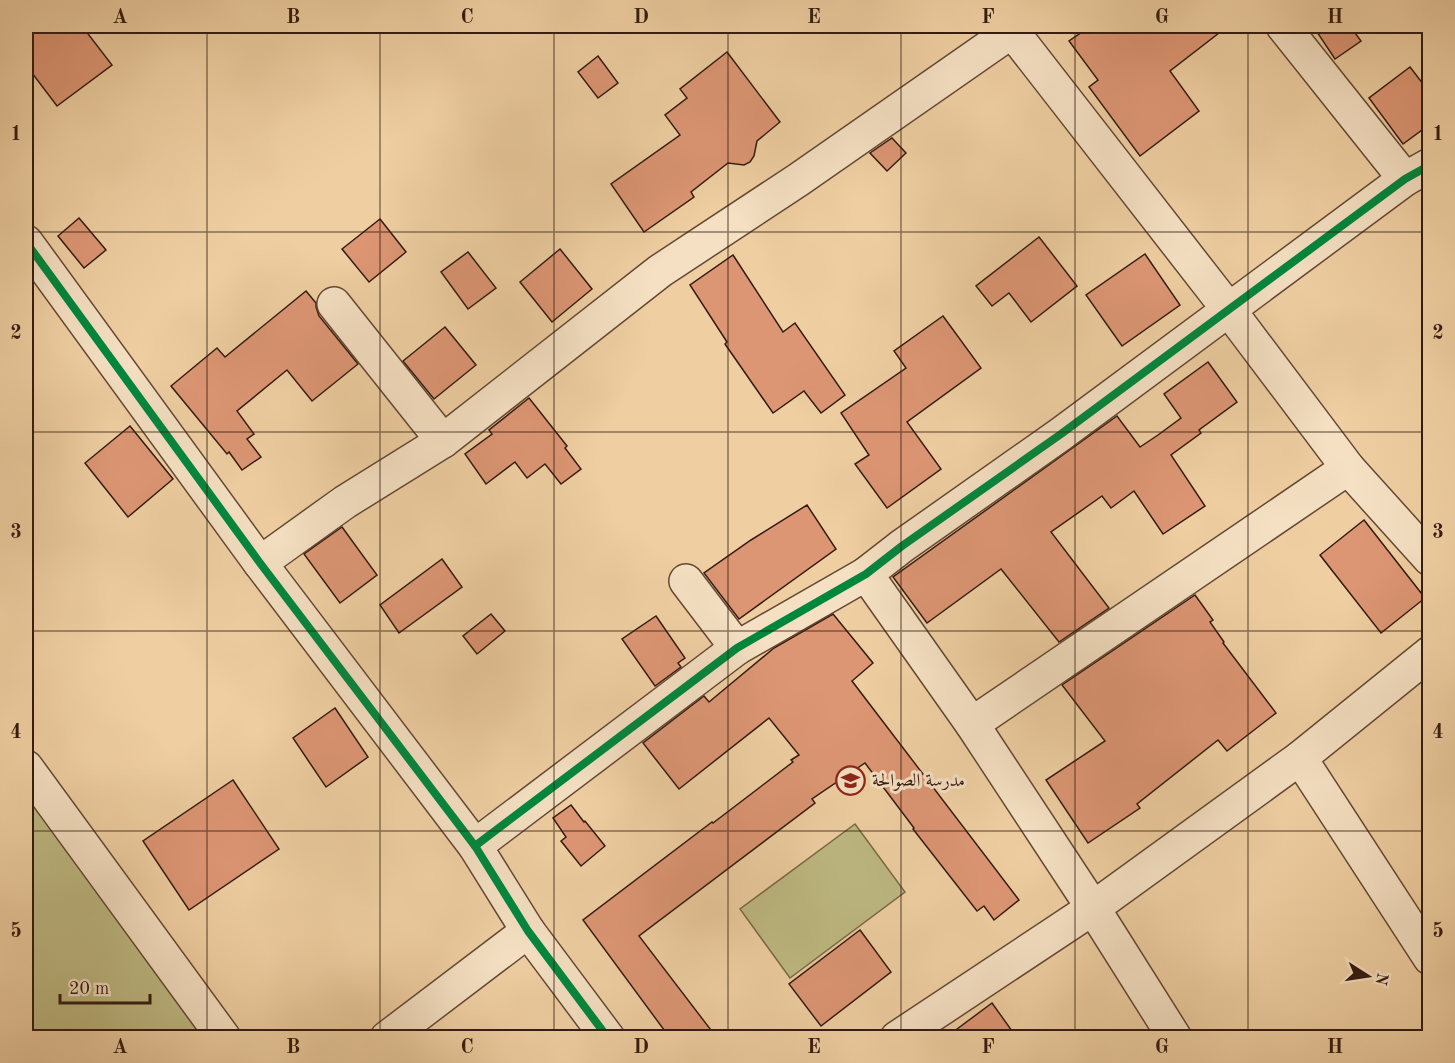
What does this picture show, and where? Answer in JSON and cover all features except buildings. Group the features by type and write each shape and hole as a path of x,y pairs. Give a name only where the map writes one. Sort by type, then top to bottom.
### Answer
{"street":[{"path":"475,846 737,648 866,574 1061,434 1417,172 1283,26"},
{"path":"260,563 345,502 443,441 660,271 798,180 1010,28 1229,310 1348,468 1430,560"},
{"path":"26,242 260,563 475,846 528,931 608,1038"},
{"path":"334,303 443,441"},
{"path":"972,724 1348,468"},
{"path":"866,574 972,724 1093,908 1174,1038"},
{"path":"686,581 737,648"},
{"path":"897,1038 1093,908 1300,758 1430,653"},
{"path":"1300,758 1430,958"},
{"path":"26,767 224,1038"},
{"path":"387,1038 528,931"}],"shaded area":[{"path":"26,767 224,1037 26,1037"},
{"path":"855,824 905,892 790,978 740,909"}],"cycle path":[{"path":"475,846 737,648 866,574 1061,434 1405,179 1430,165"},
{"path":"26,242 260,563 475,846 528,931 608,1038"}],"place":[{"name":"مدرسة الصوالحة","path":"851,780"}]}
